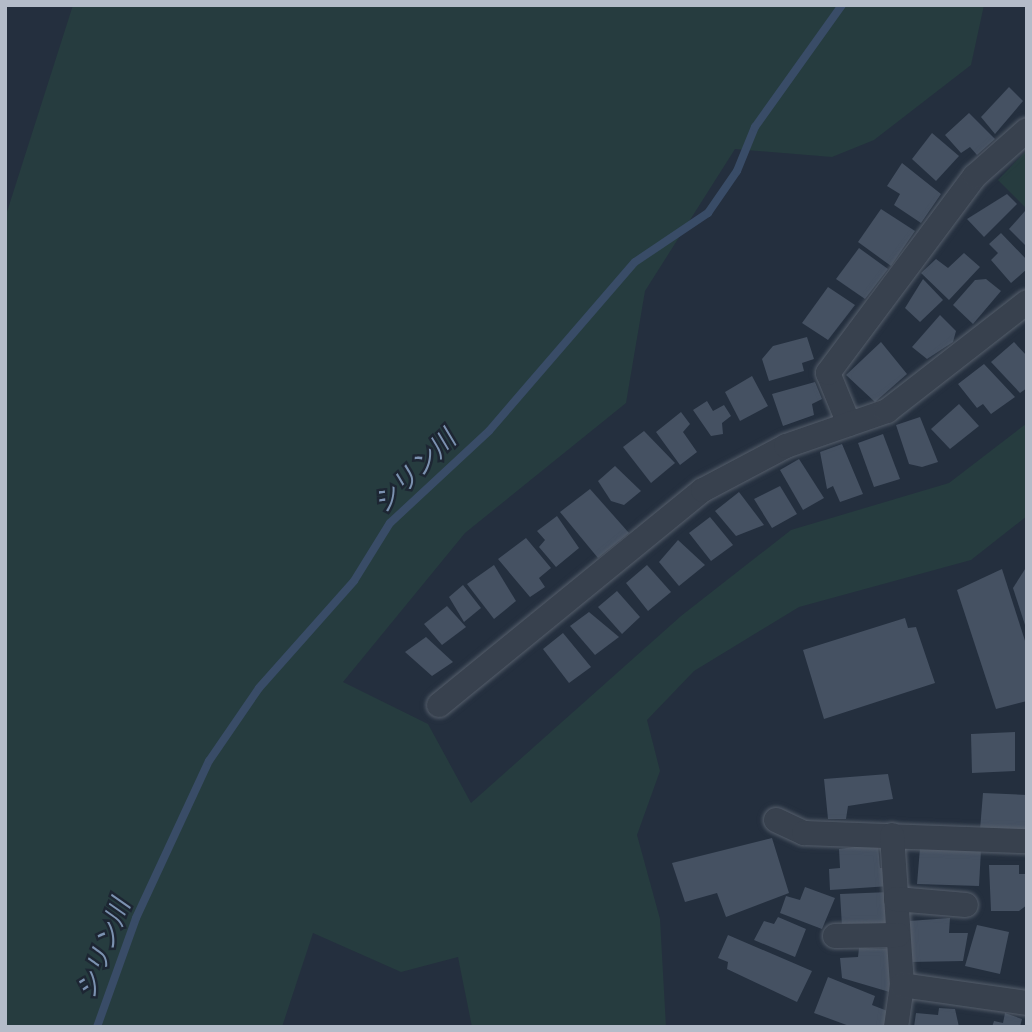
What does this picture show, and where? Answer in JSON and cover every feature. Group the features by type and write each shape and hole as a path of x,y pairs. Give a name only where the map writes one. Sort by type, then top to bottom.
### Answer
{"street":[{"path":"849,424 828,373 975,176 1027,130"},
{"path":"439,705 703,490 786,446 887,411 1027,302"},
{"path":"776,820 804,833 1027,841"},
{"path":"892,835 902,985 896,1027"},
{"path":"896,899 966,905"},
{"path":"835,936 898,934"},
{"path":"902,985 1027,1003"}],"green space":[{"path":"73,5 984,5 971,65 874,140 832,157 735,149 645,291 626,403 465,533 343,682 428,724 471,803 681,616 791,530 949,483 1027,423 1027,516 971,560 799,607 694,671 647,720 660,771 637,835 660,919 666,1027 472,1027 458,957 401,972 313,933 282,1027 5,1027 5,218"},
{"path":"1027,150 1027,209 998,180"}],"building":[{"path":"1009,87 1023,101 995,134 981,117"},
{"path":"969,113 995,139 977,155 970,147 961,153 945,135"},
{"path":"932,133 959,156 936,181 912,159"},
{"path":"902,163 941,194 921,223 894,205 900,194 887,186"},
{"path":"1007,194 1017,204 984,237 967,219"},
{"path":"881,209 915,231 891,266 858,242"},
{"path":"1025,211 1027,213 1027,247 1009,229"},
{"path":"1001,233 1027,260 1027,269 1011,283 991,260 998,253 989,244"},
{"path":"859,248 888,269 865,299 836,279"},
{"path":"964,253 980,267 949,300 921,273 936,259 948,268"},
{"path":"923,279 943,300 920,322 905,308"},
{"path":"986,279 1001,291 973,324 953,305 975,280"},
{"path":"828,287 855,305 828,340 802,323"},
{"path":"940,315 956,331 953,342 927,359 912,347"},
{"path":"807,337 814,359 802,363 804,371 769,381 762,359 773,346"},
{"path":"881,342 907,374 875,402 846,375"},
{"path":"1014,342 1027,356 1027,388 1020,393 991,362"},
{"path":"984,364 1015,397 991,414 983,404 977,408 958,384"},
{"path":"752,376 768,406 740,421 725,392"},
{"path":"815,382 822,399 812,404 814,415 783,426 772,394"},
{"path":"707,401 713,411 724,405 731,416 722,423 723,434 711,436 693,410"},
{"path":"959,404 979,426 950,449 931,429"},
{"path":"681,412 690,424 683,432 697,452 680,465 656,432"},
{"path":"920,417 938,462 922,467 909,464 896,425"},
{"path":"644,431 675,463 651,483 623,447"},
{"path":"883,434 900,479 874,487 858,443"},
{"path":"842,444 863,494 840,502 833,486 827,489 820,452"},
{"path":"799,459 824,498 803,510 780,470"},
{"path":"615,466 641,491 624,505 611,501 598,481"},
{"path":"780,486 797,514 772,528 754,499"},
{"path":"590,489 629,533 598,558 560,512"},
{"path":"739,492 764,525 736,536 715,511"},
{"path":"557,516 579,548 556,567 539,547 545,540 537,531"},
{"path":"710,517 733,545 711,561 689,533"},
{"path":"526,538 551,568 539,578 545,587 530,597 498,559"},
{"path":"678,540 705,565 679,586 659,562"},
{"path":"494,565 516,601 494,619 467,584"},
{"path":"647,565 671,592 648,611 626,583"},
{"path":"1027,566 1027,628 1026,628 1013,588"},
{"path":"1002,569 1027,647 1027,701 996,709 957,590"},
{"path":"463,585 481,608 464,622 449,597"},
{"path":"617,591 640,617 622,634 598,607"},
{"path":"447,606 466,627 442,645 424,624"},
{"path":"589,612 619,637 595,655 570,626"},
{"path":"905,618 908,628 916,627 935,683 824,719 803,650"},
{"path":"563,633 591,667 569,683 543,649"},
{"path":"426,637 453,662 432,676 405,652"},
{"path":"1015,732 1015,771 972,773 971,734"},
{"path":"888,774 893,799 848,806 846,819 828,819 824,779"},
{"path":"983,793 1027,795 1027,831 980,830"},
{"path":"772,838 789,893 726,917 717,893 685,902 672,863"},
{"path":"878,844 880,868 888,868 890,886 830,890 829,869 840,868 839,849"},
{"path":"920,848 981,850 979,886 917,884"},
{"path":"989,865 1019,865 1019,874 1027,874 1027,905 1019,911 991,911"},
{"path":"805,887 835,898 822,929 780,913 786,896 800,900"},
{"path":"890,892 892,923 842,926 840,894"},
{"path":"778,917 806,929 795,957 754,940 764,921 774,924"},
{"path":"950,918 949,933 968,933 963,961 910,962 909,921"},
{"path":"977,925 1009,932 1000,974 965,966"},
{"path":"728,935 812,971 797,1002 727,969 728,962 718,958"},
{"path":"859,948 894,949 893,993 842,978 840,958 858,957"},
{"path":"828,977 875,996 872,1005 890,1012 883,1027 852,1027 814,1013"},
{"path":"939,1008 955,1009 959,1027 914,1027 916,1013 938,1015"},
{"path":"1005,1013 1022,1019 1020,1027 992,1027 994,1021 1003,1023"}],"waterway":[{"name":"シリン川","path":"97,1027 136,918 209,761 259,688 354,581 390,523 489,431 635,262 708,213 737,171 755,127 842,5"}]}
